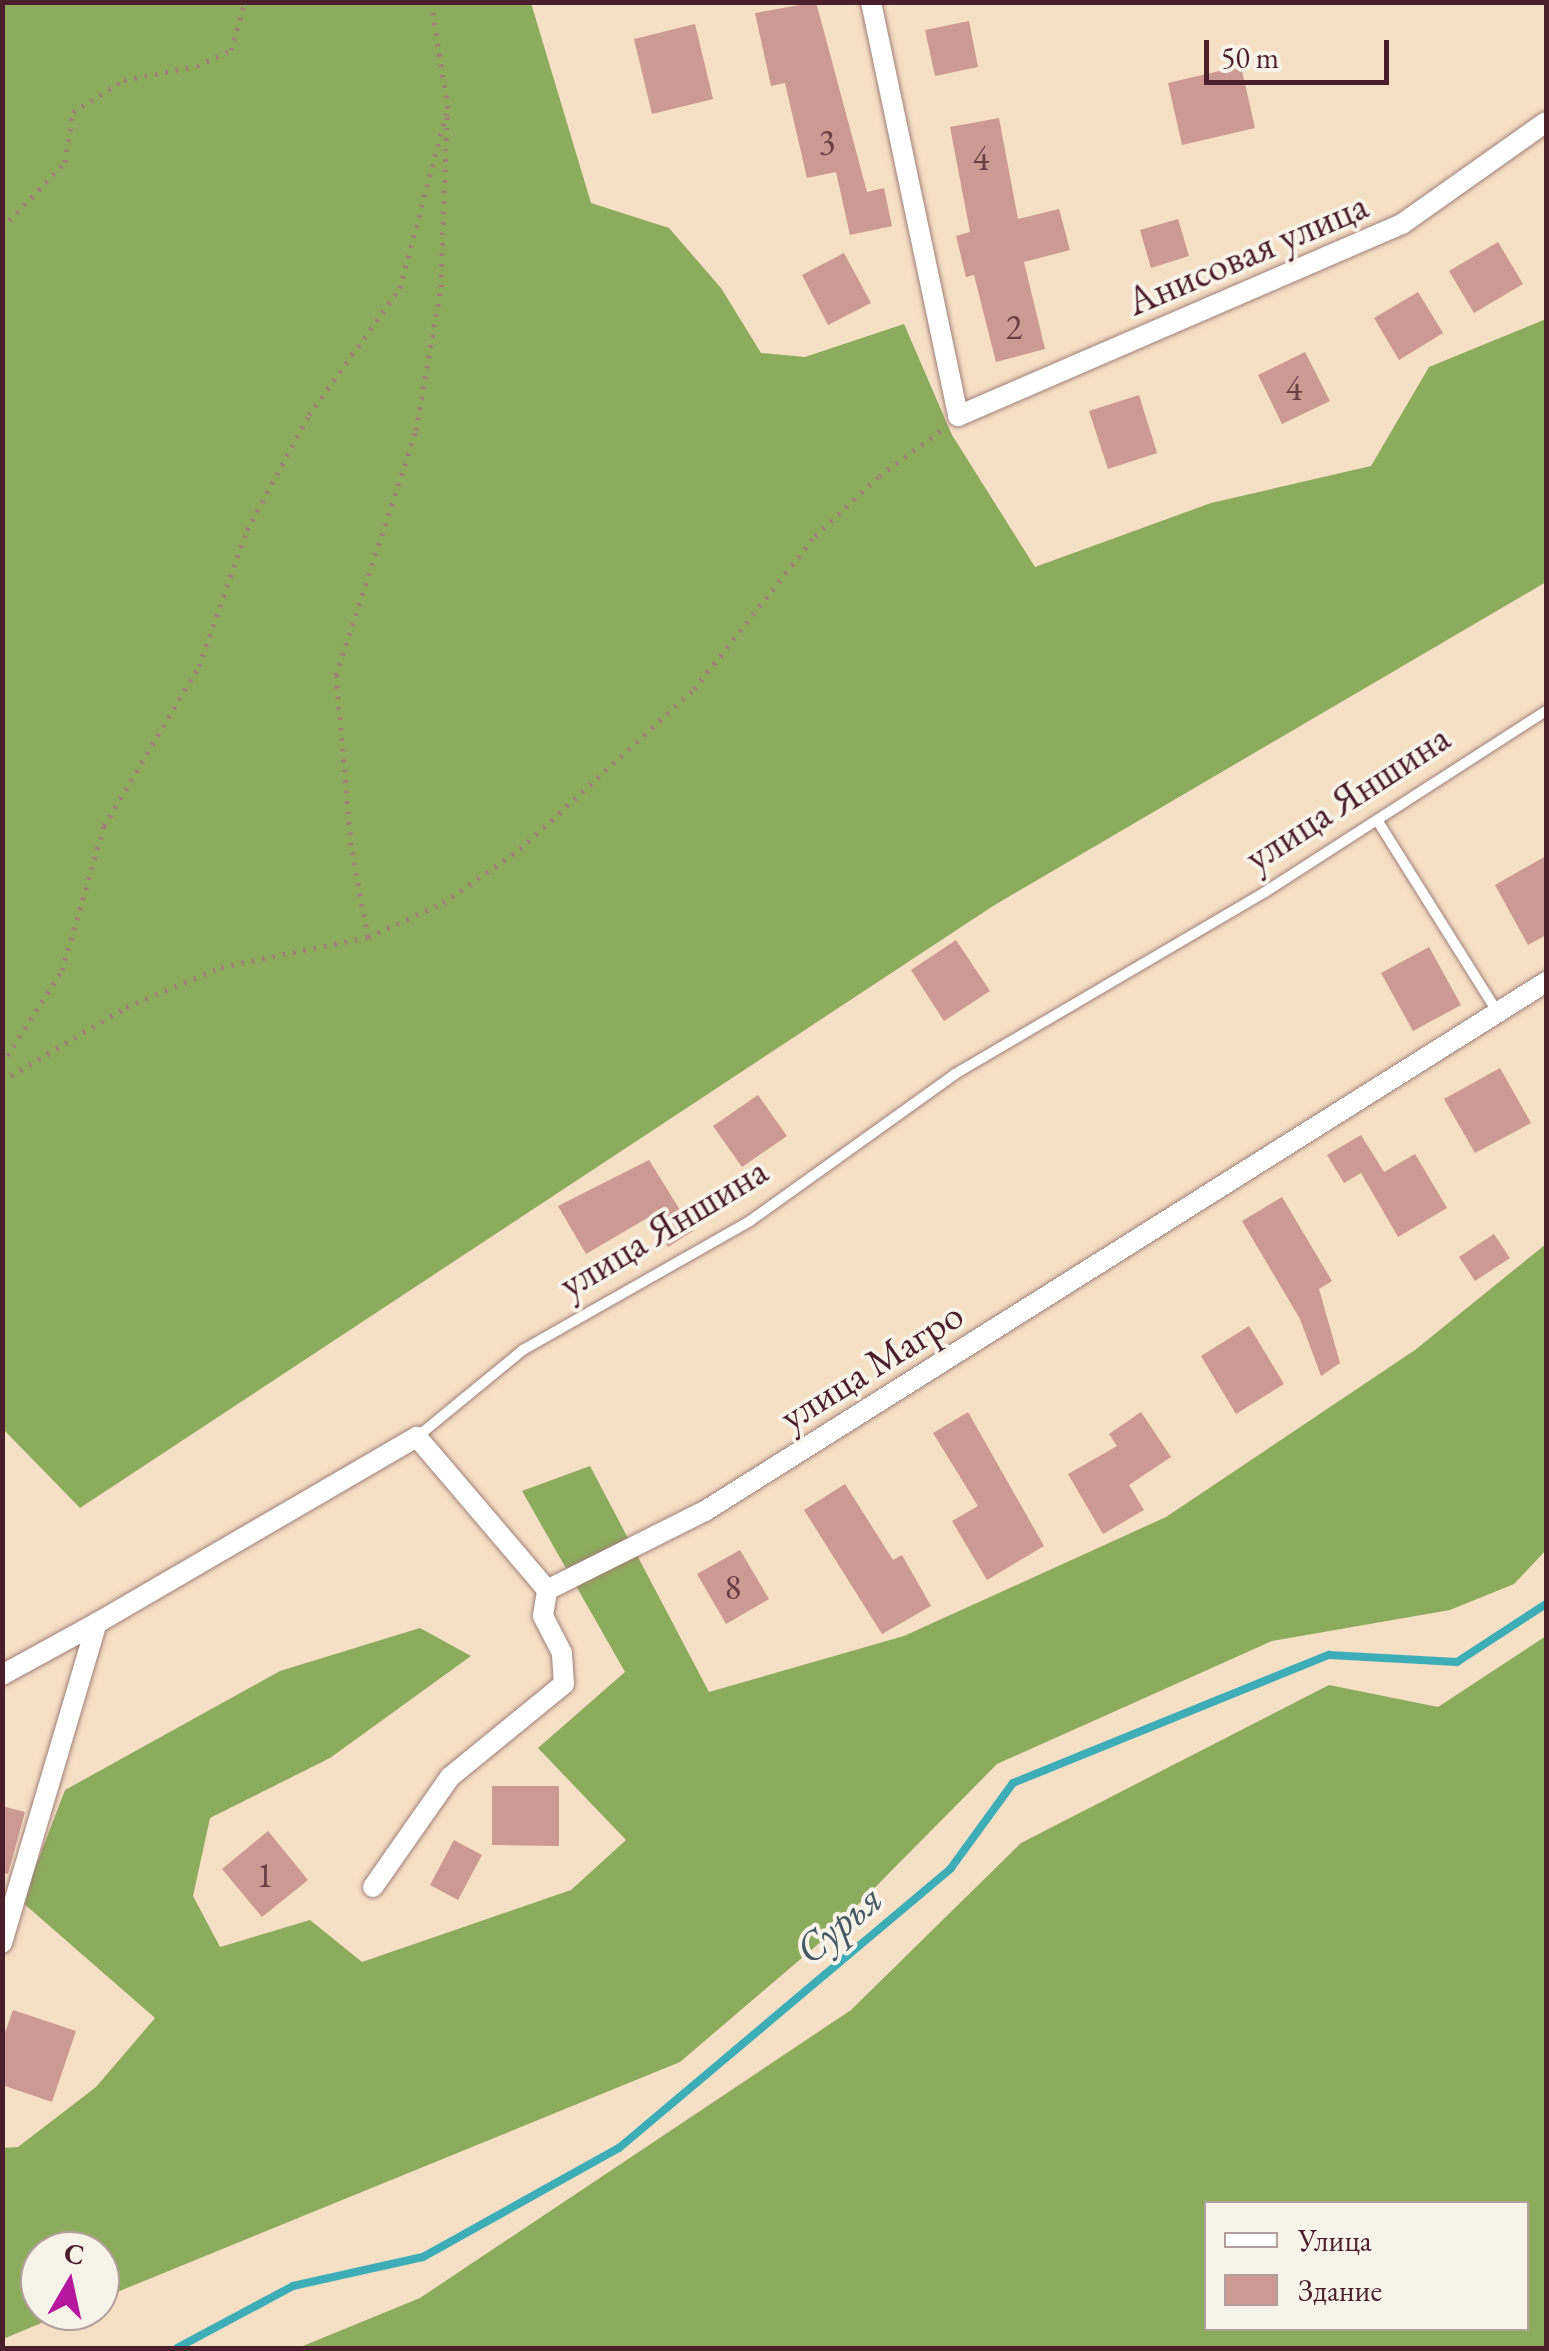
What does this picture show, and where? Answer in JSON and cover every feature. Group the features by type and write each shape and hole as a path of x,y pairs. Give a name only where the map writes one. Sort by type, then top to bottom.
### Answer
{"street":[{"path":"871,2 958,416"},
{"name":"Анисовая улица","path":"958,416 1402,224 1546,122"},
{"name":"улица Магро","path":"547,1590 704,1512 1546,982"},
{"path":"372,1886 450,1776 564,1684 562,1653 543,1616 547,1590 418,1437"},
{"name":"улица Яншина","path":"2,1676 418,1437"},
{"path":"2,1942 98,1623"}],"lane":[{"name":"улица Яншина","path":"418,1437 523,1350 750,1221 955,1074 1376,820 1546,711"},
{"path":"1376,820 1498,1013"}],"path":[{"path":"2,228 64,162 73,112 124,80 197,66 231,50 246,2"},
{"path":"368,937 351,844 336,675 416,430 441,287 448,108 431,2"},
{"path":"2,1064 62,970 104,826 199,666 247,530 309,415 400,288 448,108"},
{"path":"2,1081 126,1007 222,968 368,937 442,903 520,849 694,688 816,536 879,476 958,416"}],"green space":[{"path":"2,3 531,3 591,203 669,228 721,288 761,353 805,357 904,324 952,435 1035,567 1211,503 1371,466 1429,367 1546,319 1546,582 993,906 80,1508 3,1429"},
{"path":"1546,1244 1546,1550 1514,1584 1450,1610 1272,1641 997,1764 823,1940 680,2062 120,2291 120,2231 20,2231 22,2331 3,2339 3,2148 18,2147 96,2087 155,2018 22,1902 65,1790 280,1671 420,1628 471,1656 330,1758 210,1818 193,1896 220,1947 310,1920 362,1962 571,1890 626,1840 538,1748 625,1672 522,1491 590,1466 709,1692 904,1636 1166,1517 1415,1350"},
{"path":"1546,1636 1546,2348 298,2348 420,2298 851,2010 1021,1843 1329,1685 1438,1707"}],"building":[{"path":"816,2 867,192 884,188 892,226 850,235 836,172 807,178 785,83 771,86 755,13"},
{"path":"969,21 978,67 935,76 925,30"},
{"path":"695,24 713,99 652,114 634,39"},
{"path":"1241,66 1255,128 1182,145 1168,83"},
{"path":"999,118 1018,219 1059,209 1070,250 1024,262 1045,349 996,362 974,275 966,277 956,236 970,232 950,127"},
{"path":"1178,219 1189,256 1151,268 1140,230"},
{"path":"1498,242 1523,284 1474,313 1449,271"},
{"path":"844,253 871,303 828,325 802,275"},
{"path":"1418,292 1443,333 1399,360 1374,318"},
{"path":"1305,352 1330,401 1282,424 1258,375"},
{"path":"1139,395 1157,453 1108,469 1089,411"},
{"path":"1546,856 1546,935 1528,945 1495,885"},
{"path":"956,940 990,991 944,1021 911,970"},
{"path":"1429,947 1461,1005 1413,1031 1381,973"},
{"path":"1500,1068 1531,1123 1475,1153 1444,1099"},
{"path":"758,1095 787,1136 742,1167 713,1126"},
{"path":"1361,1135 1384,1172 1415,1154 1447,1208 1398,1237 1361,1173 1344,1183 1327,1155"},
{"path":"649,1160 693,1231 668,1247 649,1217 586,1254 558,1206"},
{"path":"1282,1197 1332,1281 1319,1289 1340,1363 1321,1376 1300,1319 1242,1221"},
{"path":"1494,1234 1510,1258 1475,1281 1459,1257"},
{"path":"1249,1326 1284,1384 1236,1414 1201,1356"},
{"path":"968,1412 1044,1546 987,1580 952,1521 978,1506 933,1433"},
{"path":"1141,1412 1171,1457 1129,1485 1144,1510 1103,1534 1068,1474 1117,1446 1109,1434"},
{"path":"845,1484 893,1560 902,1555 931,1606 882,1634 804,1510"},
{"path":"740,1550 769,1599 726,1624 697,1574"},
{"path":"492,1786 559,1786 559,1846 492,1845"},
{"path":"2,1806 25,1812 8,1874 2,1873"},
{"path":"268,1831 308,1880 262,1917 222,1869"},
{"path":"454,1840 482,1855 458,1900 430,1885"},
{"path":"13,2010 76,2031 52,2102 2,2085 2,2041"}],"waterway":[{"name":"Сурья","path":"177,2348 293,2286 423,2257 619,2148 951,1868 1013,1783 1329,1655 1457,1662 1546,1604"}]}
